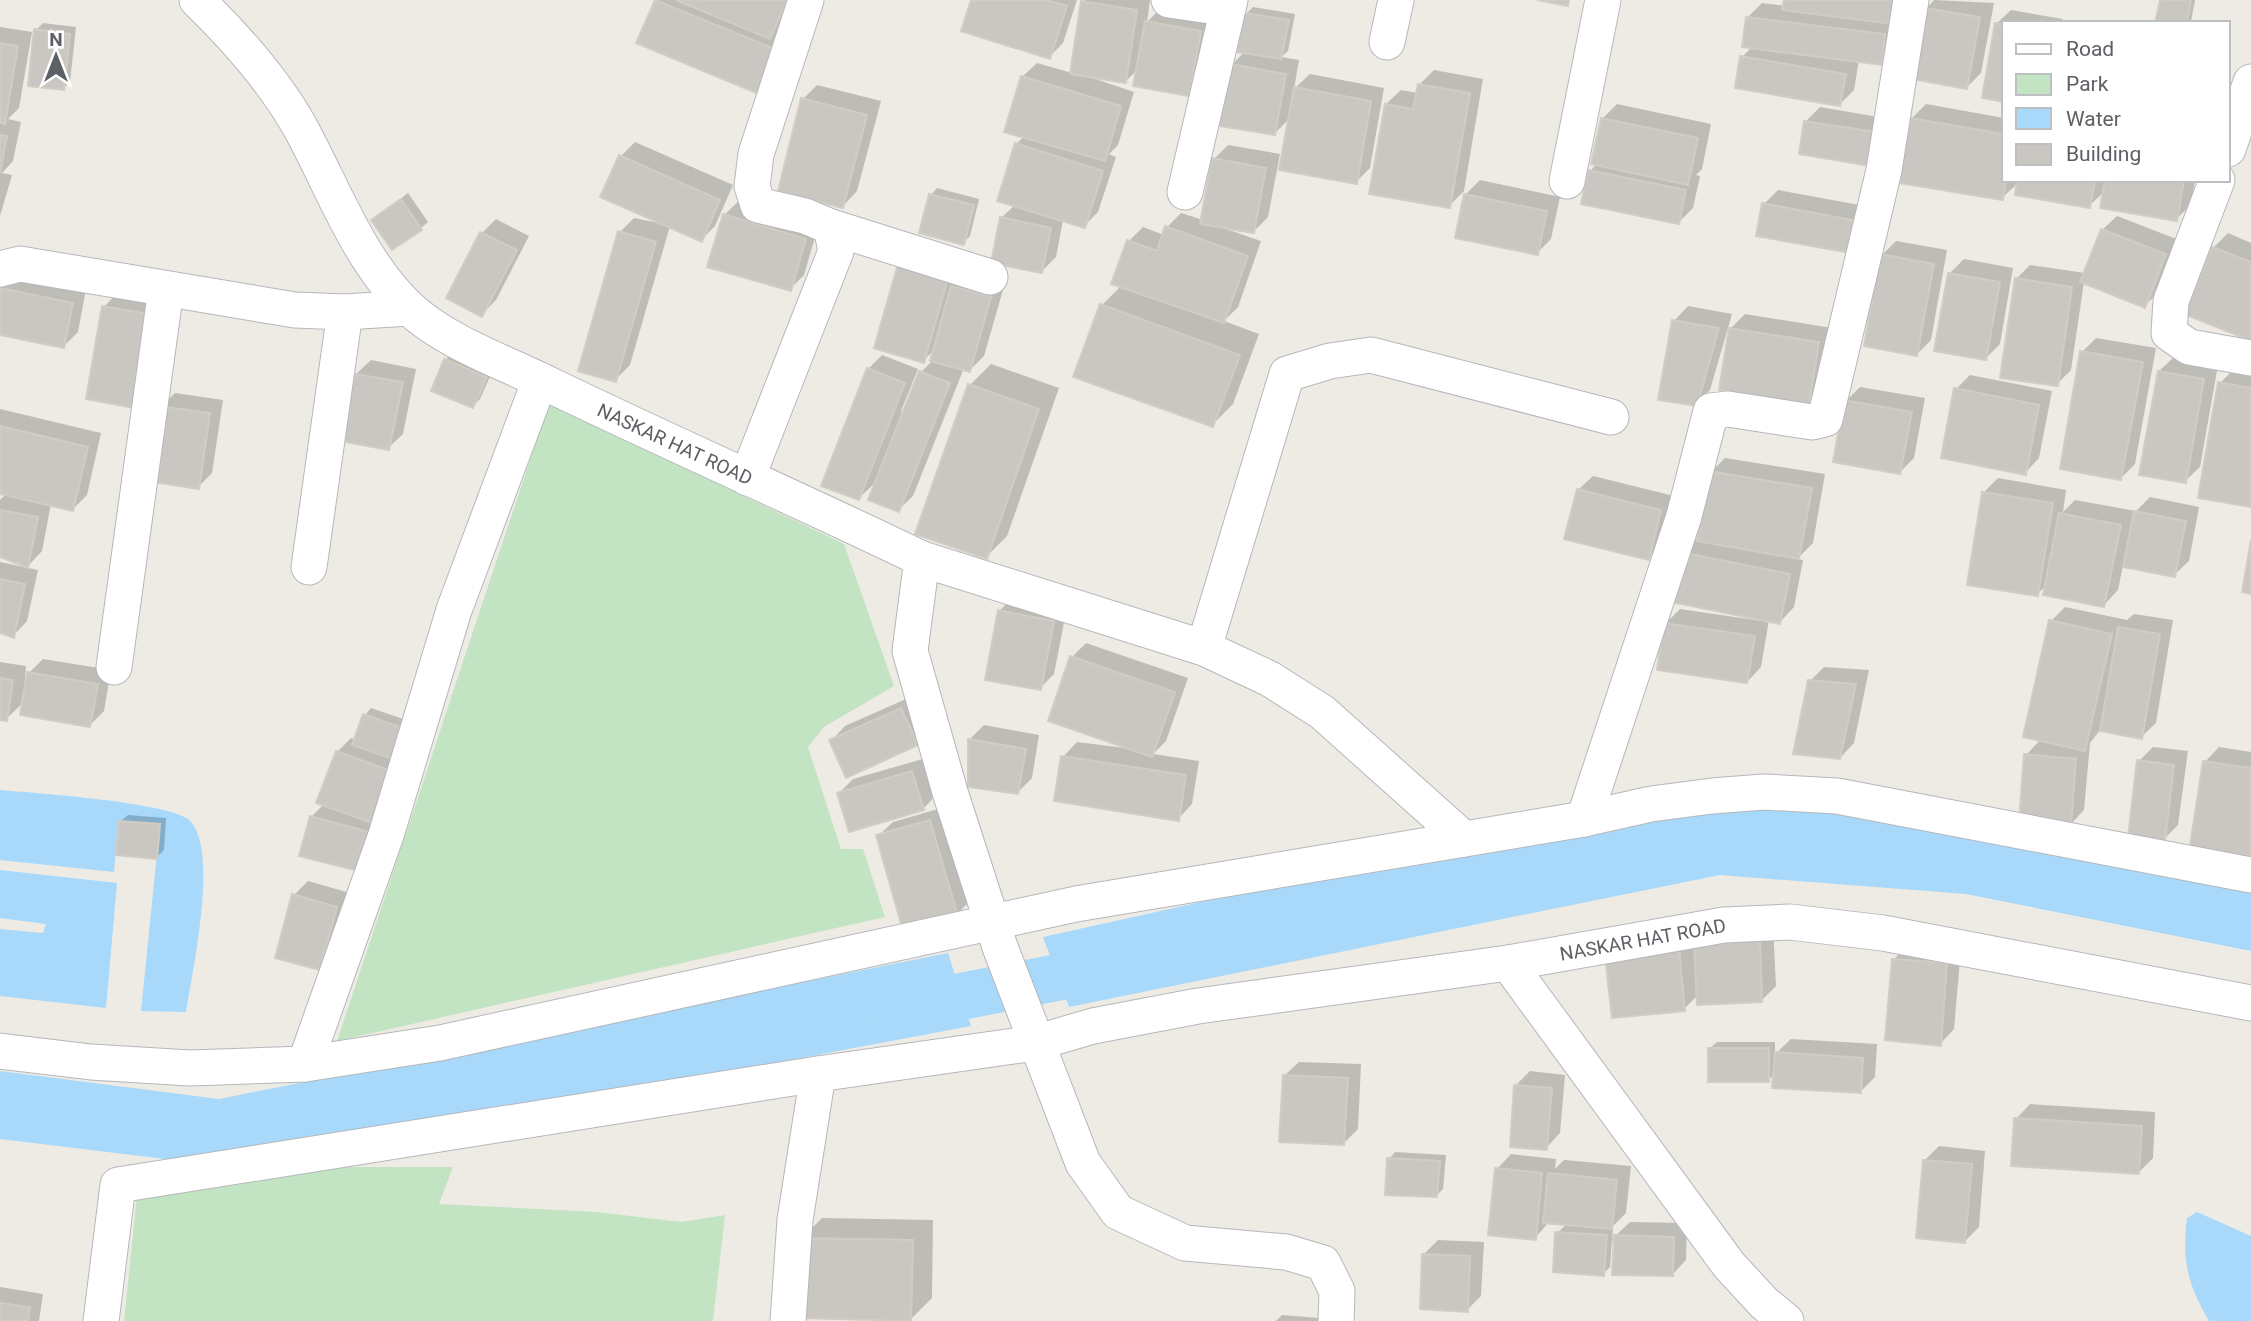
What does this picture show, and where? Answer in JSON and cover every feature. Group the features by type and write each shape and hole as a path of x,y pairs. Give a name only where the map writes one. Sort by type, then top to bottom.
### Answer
{"street":[{"name":"NASKAR HAT ROAD","path":"197,0 256,61 299,126 334,195 375,266 409,308 450,337 922,559 1204,648 1270,679 1322,712 1464,839"},
{"path":"806,0 756,154 752,186 758,205 805,216 831,227 990,277"},
{"path":"1169,0 1210,6 1220,0"},
{"path":"1185,192 1230,0"},
{"path":"1387,42 1396,0"},
{"path":"1567,181 1604,0"},
{"path":"1584,819 1684,516 1711,411 1728,409 1812,422 1825,419 1884,170 1911,0"},
{"path":"2230,143 2251,82"},
{"path":"2216,182 2171,301 2169,333 2189,347 2251,358"},
{"path":"747,478 836,251 831,227"},
{"path":"0,269 20,264 295,310 345,312 409,308"},
{"path":"114,667 166,289"},
{"path":"309,567 345,312"},
{"path":"1204,648 1287,374 1330,361 1371,355 1611,417"},
{"path":"306,1064 386,835 453,610 540,380"},
{"path":"922,559 910,651 950,792 997,935 1030,1030 1083,1163 1118,1212 1185,1243 1286,1252 1323,1263 1337,1291 1336,1321"},
{"path":"0,1051 91,1062 190,1068 306,1064 440,1043 997,935 1076,904 1584,819 1651,804 1712,796 1764,792 1837,796 2251,875"},
{"name":"NASKAR HAT ROAD","path":"102,1321 118,1185 818,1074 1030,1030 1093,1026 1198,1006 1508,963 1724,925 1790,922 1883,933 2251,1003"},
{"path":"1508,963 1730,1265 1764,1303 1786,1321"},
{"path":"788,1321 795,1220 818,1074"}],"green space":[{"path":"549,403 844,544 894,686 824,727 808,747 841,849 863,849 885,917 337,1041"},
{"path":"140,1167 453,1167 439,1204 596,1212 681,1222 725,1215 713,1321 124,1321"}],"water":[{"path":"0,790 129,803 156,808 189,820 198,835 203,883 198,941 186,1012 141,1011 160,824 119,821 114,872 0,860"},
{"path":"1667,799 1827,801 2251,885 2251,951 1966,894 1720,875 1069,1007 1043,937"},
{"path":"0,870 117,883 106,1008 0,996 0,929 43,933 46,924 0,918"},
{"path":"948,953 971,1026 314,1149 182,1161 0,1139 0,1071 219,1099"},
{"path":"2197,1212 2251,1236 2251,1321 2209,1321 2196,1295 2188,1271 2185,1247 2187,1218"}],"building":[{"path":"655,0 780,51 761,95 636,43"},
{"path":"676,0 787,0 770,39"},
{"path":"971,0 1047,0 1067,6 1050,59 961,31"},
{"path":"1537,0 1569,0 1568,6"},
{"path":"1784,0 1895,0 1892,24 1782,10"},
{"path":"2160,0 2191,0 2187,21 2155,21"},
{"path":"1081,1 1137,10 1126,83 1070,74"},
{"path":"1924,8 1980,17 1967,89 1912,79"},
{"path":"1244,13 1289,20 1281,59 1237,52"},
{"path":"1746,17 1885,34 1882,65 1742,47"},
{"path":"1145,21 1201,31 1189,96 1133,86"},
{"path":"1995,23 2002,25 2002,102 1982,98"},
{"path":"34,29 70,34 64,90 28,86"},
{"path":"0,43 18,46 5,124 0,123"},
{"path":"1740,56 1846,74 1840,106 1735,88"},
{"path":"1230,64 1286,74 1275,135 1219,126"},
{"path":"1021,76 1121,106 1105,161 1004,132"},
{"path":"1418,84 1470,93 1450,208 1369,194 1385,104 1413,109"},
{"path":"1294,87 1371,101 1357,184 1279,170"},
{"path":"801,98 867,115 843,208 778,191"},
{"path":"1601,118 1698,138 1688,185 1591,164"},
{"path":"1910,118 2002,134 2002,182 2006,182 2003,200 1899,183"},
{"path":"1804,121 1877,132 1871,166 1799,154"},
{"path":"0,135 7,136 0,173"},
{"path":"1015,143 1103,171 1085,228 997,201"},
{"path":"619,155 720,200 702,242 600,197"},
{"path":"1212,158 1266,168 1254,233 1200,224"},
{"path":"1588,170 1686,190 1679,224 1581,204"},
{"path":"2017,182 2095,182 2090,208 2015,195"},
{"path":"2105,182 2184,182 2177,221 2100,208"},
{"path":"929,194 974,205 964,245 919,233"},
{"path":"1464,194 1547,211 1538,255 1455,238"},
{"path":"401,199 422,230 392,250 371,220"},
{"path":"1762,203 1857,221 1851,253 1756,236"},
{"path":"723,214 806,239 791,291 707,267"},
{"path":"1000,217 1051,228 1042,273 991,263"},
{"path":"1165,226 1248,256 1224,323 1111,284 1127,240 1157,251"},
{"path":"2101,229 2166,254 2145,308 2080,282"},
{"path":"618,231 656,242 616,382 578,371"},
{"path":"480,232 517,250 482,317 446,298"},
{"path":"2212,247 2251,262 2251,341 2184,314"},
{"path":"1880,254 1934,264 1917,356 1864,346"},
{"path":"898,264 948,278 924,363 874,348"},
{"path":"1948,273 2000,282 1986,360 1934,351"},
{"path":"2015,278 2072,287 2058,386 2000,378"},
{"path":"951,286 991,297 970,372 930,361"},
{"path":"0,288 73,303 64,348 0,335"},
{"path":"1100,304 1240,355 1213,427 1073,377"},
{"path":"102,306 149,314 134,408 86,399"},
{"path":"1672,320 1719,328 1697,406 1658,400"},
{"path":"1729,328 1819,342 1809,404 1719,390"},
{"path":"2080,351 2143,362 2121,480 2060,469"},
{"path":"444,359 487,377 473,408 431,391"},
{"path":"867,368 905,383 859,500 821,486"},
{"path":"919,371 950,383 899,512 868,500"},
{"path":"2158,371 2204,379 2186,483 2139,475"},
{"path":"355,374 403,382 389,450 341,441"},
{"path":"2218,382 2251,388 2251,507 2198,498"},
{"path":"968,384 1039,409 987,559 915,534"},
{"path":"1954,388 2039,405 2026,475 1941,458"},
{"path":"1844,400 1912,412 1900,474 1833,462"},
{"path":"159,406 210,413 199,489 147,481"},
{"path":"0,426 88,447 73,511 0,494"},
{"path":"1709,471 1812,488 1799,559 1697,541"},
{"path":"1577,489 1661,510 1649,560 1564,539"},
{"path":"1982,492 2053,503 2038,596 1967,585"},
{"path":"0,510 38,517 28,568 0,557"},
{"path":"2134,511 2186,521 2175,577 2123,567"},
{"path":"2059,513 2121,525 2104,607 2043,595"},
{"path":"2251,540 2251,594 2242,592"},
{"path":"1680,552 1790,574 1780,624 1671,602"},
{"path":"0,579 25,584 14,638 0,633"},
{"path":"998,610 1054,621 1041,690 985,680"},
{"path":"2049,620 2112,634 2085,751 2023,737"},
{"path":"1664,623 1755,636 1747,683 1657,670"},
{"path":"2118,627 2160,634 2142,739 2100,731"},
{"path":"1070,656 1175,692 1152,757 1048,721"},
{"path":"27,672 98,684 90,727 20,715"},
{"path":"0,678 13,680 7,721 0,720"},
{"path":"1808,680 1856,684 1840,759 1793,754"},
{"path":"901,708 918,745 846,778 829,740"},
{"path":"363,714 403,728 393,759 352,745"},
{"path":"968,739 1026,749 1018,794 968,787"},
{"path":"336,751 394,772 375,824 316,803"},
{"path":"2024,754 2076,759 2071,826 2019,822"},
{"path":"1061,756 1186,775 1179,821 1054,801"},
{"path":"2137,760 2174,765 2165,841 2128,837"},
{"path":"2203,761 2251,768 2251,857 2189,852"},
{"path":"912,771 924,810 849,832 837,793"},
{"path":"310,816 369,832 359,871 299,856"},
{"path":"930,820 958,916 903,931 876,835"},
{"path":"119,821 160,824 157,859 116,855"},
{"path":"292,894 337,907 320,970 275,958"},
{"path":"1760,939 1762,1002 1697,1005 1694,942"},
{"path":"1679,949 1685,1011 1612,1018 1605,956"},
{"path":"1892,959 1947,963 1941,1046 1885,1040"},
{"path":"1708,1048 1769,1048 1769,1082 1708,1082"},
{"path":"1775,1052 1863,1058 1861,1093 1772,1088"},
{"path":"1283,1075 1348,1078 1344,1145 1279,1142"},
{"path":"1514,1085 1552,1088 1547,1150 1510,1147"},
{"path":"2014,1118 2142,1126 2139,1174 2011,1166"},
{"path":"1387,1158 1440,1161 1437,1197 1385,1195"},
{"path":"1923,1160 1972,1164 1965,1243 1916,1238"},
{"path":"1495,1168 1542,1173 1536,1240 1488,1235"},
{"path":"1548,1173 1617,1180 1612,1229 1543,1223"},
{"path":"1555,1232 1607,1235 1604,1276 1553,1272"},
{"path":"1614,1235 1674,1237 1673,1276 1612,1275"},
{"path":"800,1238 913,1240 911,1321 798,1318"},
{"path":"1422,1254 1470,1256 1468,1312 1420,1309"},
{"path":"0,1303 30,1307 28,1321 0,1321"}],"waterway":[{"path":"898,1009 1120,965"}]}
